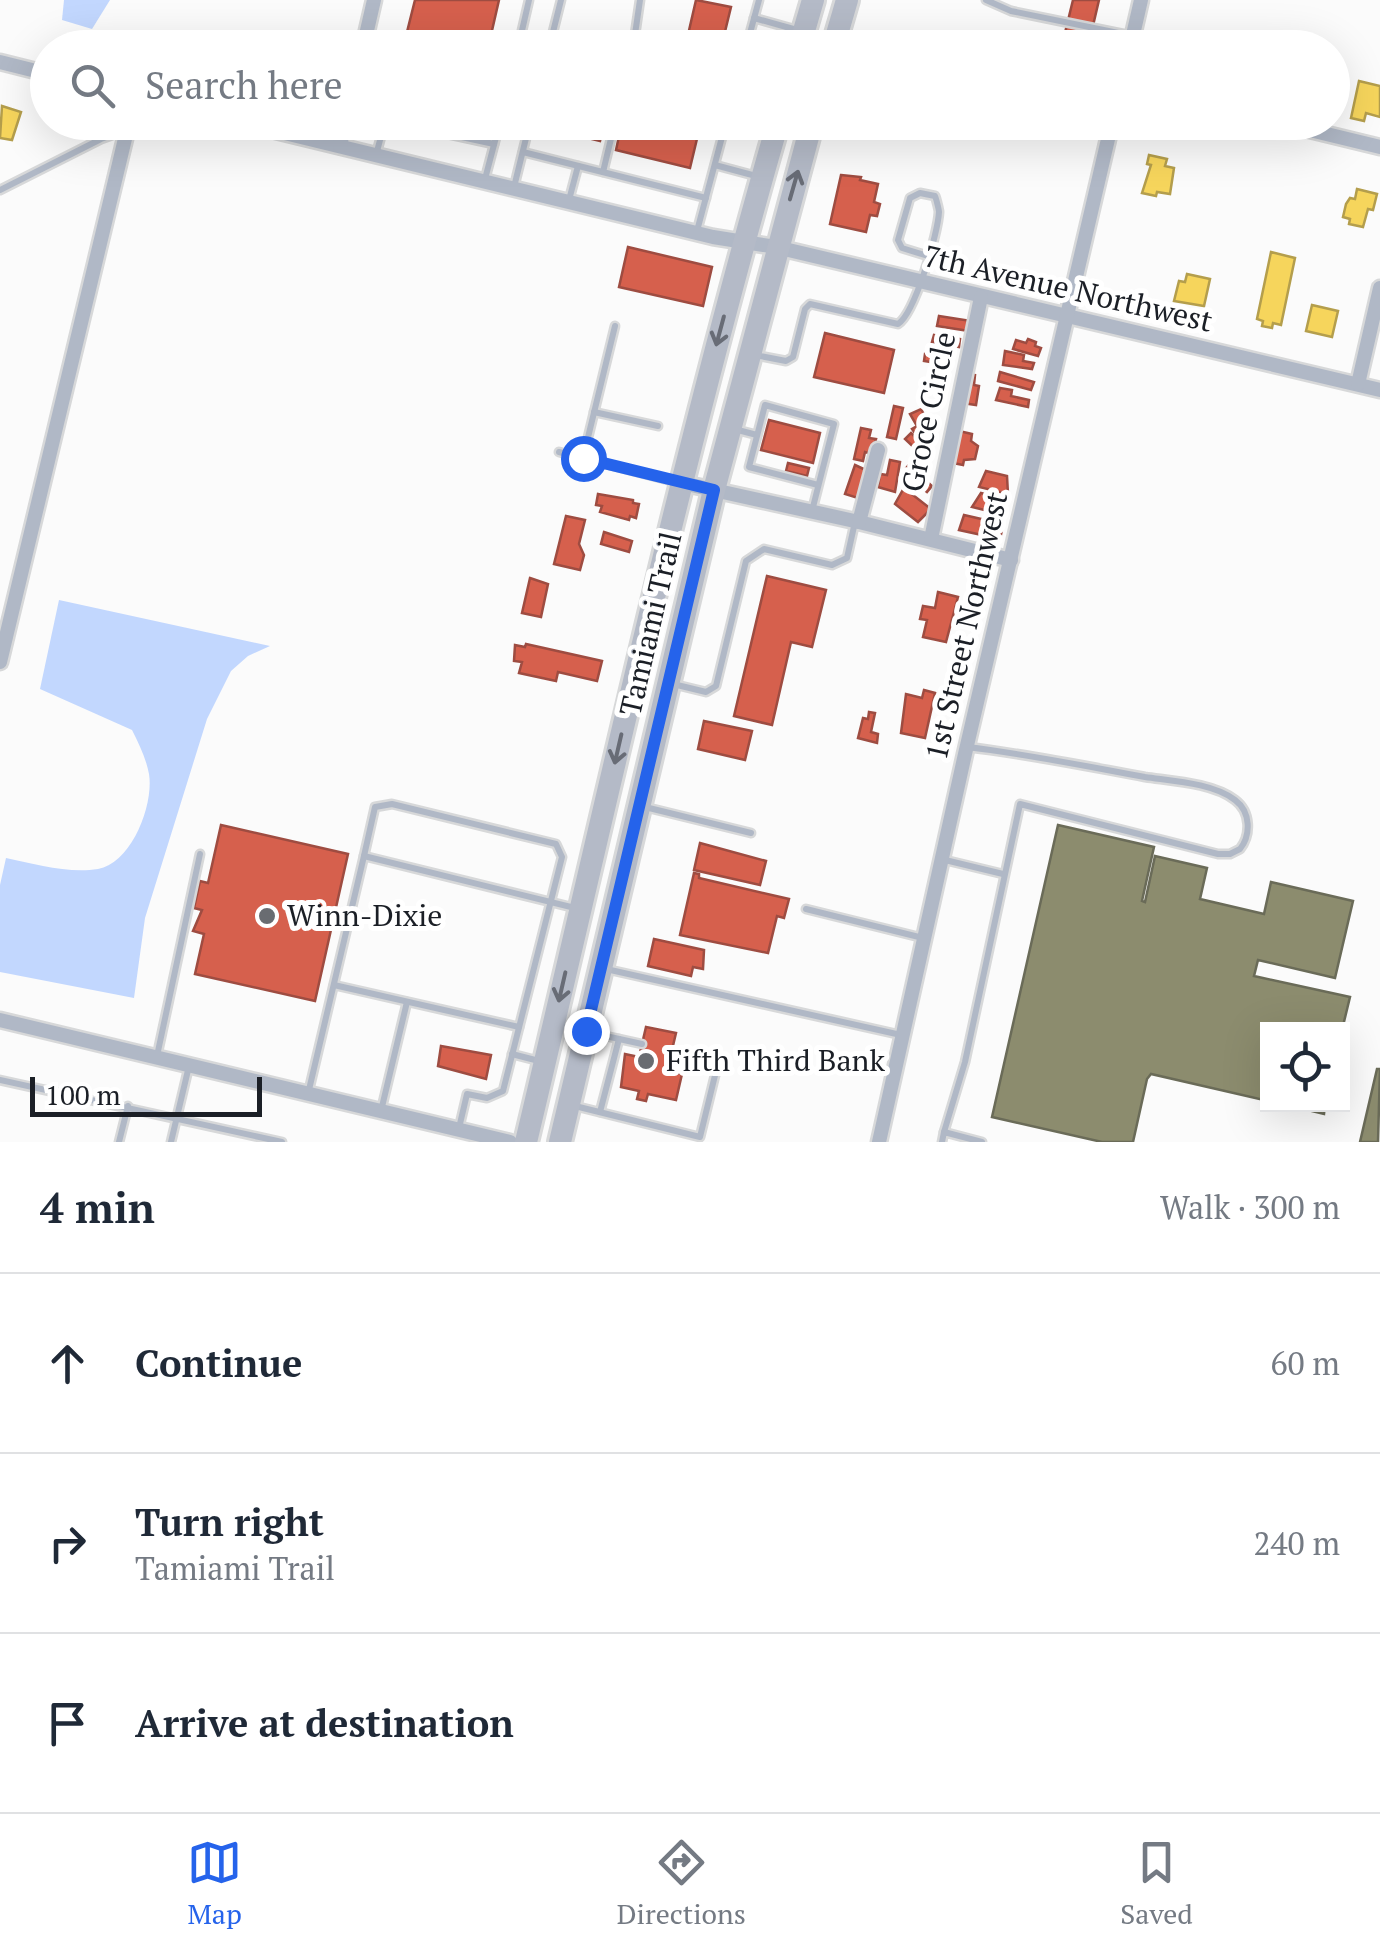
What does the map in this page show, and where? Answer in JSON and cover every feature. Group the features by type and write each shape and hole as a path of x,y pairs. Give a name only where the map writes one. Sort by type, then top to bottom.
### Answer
{"main road":[{"path":"804,30 813,0"},
{"path":"838,30 847,0"},
{"name":"Tamiami Trail","path":"526,1142 682,484 772,140"},
{"name":"Tamiami Trail","path":"560,1142 714,490 807,140"},
{"path":"534,1106 544,1123 546,1142"}],"street":[{"path":"367,30 374,0"},
{"path":"1134,30 1140,0"},
{"path":"0,62 30,70"},
{"path":"0,662 125,140"},
{"name":"7th Avenue Northwest","path":"315,140 697,233 776,247 1380,390"},
{"path":"340,146 342,140"},
{"name":"1st Street Northwest","path":"879,1142 1108,140"},
{"path":"1350,140 1380,147"},
{"path":"1358,384 1380,288"},
{"name":"Groce Circle","path":"931,539 981,297"},
{"path":"858,521 878,450"},
{"path":"682,484 858,521 1011,560"},
{"path":"0,1020 510,1142"}],"lane":[{"path":"522,30 528,0"},
{"path":"554,30 562,0"},
{"path":"636,30 640,0"},
{"path":"751,30 759,0"},
{"path":"986,0 1011,11 1085,30"},
{"path":"754,18 780,30"},
{"path":"0,190 98,140"},
{"path":"376,155 380,140"},
{"path":"476,140 494,144"},
{"path":"485,182 495,140"},
{"path":"514,188 526,140"},
{"path":"603,172 611,140"},
{"path":"697,233 721,140"},
{"path":"523,152 706,198"},
{"path":"714,165 762,177"},
{"path":"569,202 578,166"},
{"path":"749,354 786,361 793,357 805,309 810,304 898,324 910,312 921,283 928,256 939,212 935,196 914,194 898,240 902,248 928,256"},
{"path":"583,458 615,326"},
{"path":"812,512 834,424 765,404 749,467 818,485"},
{"path":"594,412 658,426"},
{"path":"730,428 757,434"},
{"path":"558,452 682,484"},
{"path":"668,682 706,692 716,686 746,561 764,549 832,565 847,558 858,521"},
{"path":"942,1142 966,1062 1020,804 1218,854 1240,850 1247,820 1239,803 1211,790 1030,755 966,748"},
{"path":"308,1094 376,808 392,804 556,844 562,856 504,1090 487,1098 467,1094 458,1130"},
{"path":"639,806 751,833"},
{"path":"156,1057 200,854"},
{"path":"364,856 581,909"},
{"path":"942,859 1003,874"},
{"path":"806,909 924,938"},
{"path":"601,968 902,1035"},
{"path":"334,984 519,1027"},
{"path":"381,1111 407,1002"},
{"path":"586,1031 642,1044"},
{"path":"600,1112 619,1039"},
{"path":"569,1104 700,1139 718,1063 672,1051"},
{"path":"512,1054 545,1062"},
{"path":"171,1142 189,1065"},
{"path":"0,1080 282,1142"},
{"path":"119,1142 128,1106"},
{"path":"944,1132 982,1142"}],"water":[{"path":"64,0 110,0 92,29 62,20"},
{"path":"59,600 270,646 248,656 231,671 207,719 145,918 134,998 0,972 0,885 6,858 52,868 98,869 121,856 130,844 148,801 148,768 132,730 40,689"}],"building: Homes":[{"path":"1359,81 1380,86 1380,117 1366,113 1364,121 1351,118"},
{"path":"2,106 21,112 12,140 0,138"},
{"path":"1149,155 1167,159 1165,166 1174,168 1170,194 1142,193 1151,165 1147,164"},
{"path":"1357,189 1377,194 1363,227 1349,224 1350,219 1343,217 1346,204 1350,198 1355,199"},
{"path":"1271,252 1295,258 1281,325 1273,323 1272,328 1262,326 1263,321 1257,319"},
{"path":"1187,274 1210,279 1204,306 1174,301 1179,281 1185,282"},
{"path":"1312,305 1338,311 1332,337 1306,331"}],"building: Shops":[{"path":"415,0 499,0 492,30 408,30"},
{"path":"696,0 731,7 725,30 689,30"},
{"path":"1073,0 1099,0 1092,30 1066,30"},
{"path":"618,140 697,140 690,168 616,150"},
{"path":"841,175 878,184 874,202 880,204 877,216 870,215 866,232 830,224"},
{"path":"628,247 712,267 703,306 619,287"},
{"path":"939,316 971,321 969,331 937,326"},
{"path":"825,333 894,350 884,393 814,377"},
{"path":"934,335 960,339 959,347 932,342"},
{"path":"1028,339 1041,348 1038,356 1013,349 1016,340 1026,343"},
{"path":"1005,351 1024,355 1023,361 1034,363 1032,369 1003,365"},
{"path":"925,354 950,358 949,365 924,361"},
{"path":"1000,372 1034,382 1031,390 998,381"},
{"path":"966,374 975,375 974,385 979,386 976,405 962,403"},
{"path":"1000,388 1012,390 1011,396 1029,400 1028,407 996,400"},
{"path":"894,406 903,408 896,439 887,437"},
{"path":"921,409 933,431 918,438 910,414"},
{"path":"769,420 820,433 813,463 761,450"},
{"path":"861,428 871,430 869,438 876,439 872,454 865,452 863,461 854,459"},
{"path":"959,431 972,434 971,441 978,446 975,459 964,460 963,465 953,463"},
{"path":"911,433 930,451 924,457 905,439"},
{"path":"890,460 900,462 895,492 878,487 880,474 887,475"},
{"path":"912,461 925,471 921,476 932,486 927,492 902,473"},
{"path":"788,463 809,468 807,476 786,471"},
{"path":"855,465 868,471 861,499 845,494"},
{"path":"986,471 1007,476 1008,494 979,487"},
{"path":"904,488 931,509 918,522 895,504"},
{"path":"981,493 1005,499 1001,514 972,507"},
{"path":"598,494 633,500 639,504 636,518 630,516 629,520 600,512 602,506 596,505"},
{"path":"964,515 990,521 989,527 1002,530 1000,539 959,530"},
{"path":"566,516 585,520 579,544 584,555 580,570 554,564"},
{"path":"604,532 632,541 629,552 601,544"},
{"path":"767,576 826,590 812,647 791,642 772,725 734,716"},
{"path":"530,578 548,584 541,617 522,613"},
{"path":"938,592 958,597 946,642 923,637 927,620 920,619 923,606 935,608"},
{"path":"515,645 602,661 597,681 558,672 556,681 519,673 522,662 514,661"},
{"path":"924,690 935,693 925,738 901,733 906,694 922,698"},
{"path":"869,712 875,713 871,732 878,734 877,743 858,738 863,718 868,719"},
{"path":"704,721 752,731 745,760 698,749"},
{"name":"Winn-Dixie","path":"221,825 348,854 315,1001 195,974 204,934 193,931 202,910 194,908 200,881 208,883"},
{"path":"700,843 766,861 760,885 694,870"},
{"path":"694,873 699,878 789,899 784,918 777,916 768,953 680,935"},
{"path":"654,939 704,950 703,969 693,967 691,976 648,966"},
{"name":"Fifth Third Bank","path":"646,1027 676,1033 667,1071 682,1074 676,1100 648,1094 646,1101 637,1099 639,1091 621,1087 625,1054 639,1057"},
{"path":"441,1046 491,1055 486,1079 438,1066"}],"building: Industry":[{"path":"1058,825 1154,847 1142,901 1145,902 1155,856 1207,868 1200,899 1264,914 1271,882 1353,901 1335,978 1258,960 1254,976 1350,997 1344,1022 1260,1022 1260,1099 1151,1074 1133,1142 1102,1142 992,1117"},
{"path":"1377,1069 1378,1142 1360,1142"}],"place":[{"name":"Winn-Dixie","path":"267,916"},
{"name":"Fifth Third Bank","path":"646,1061"}],"route":[{"path":"583,458 714,490 586,1031"}]}
